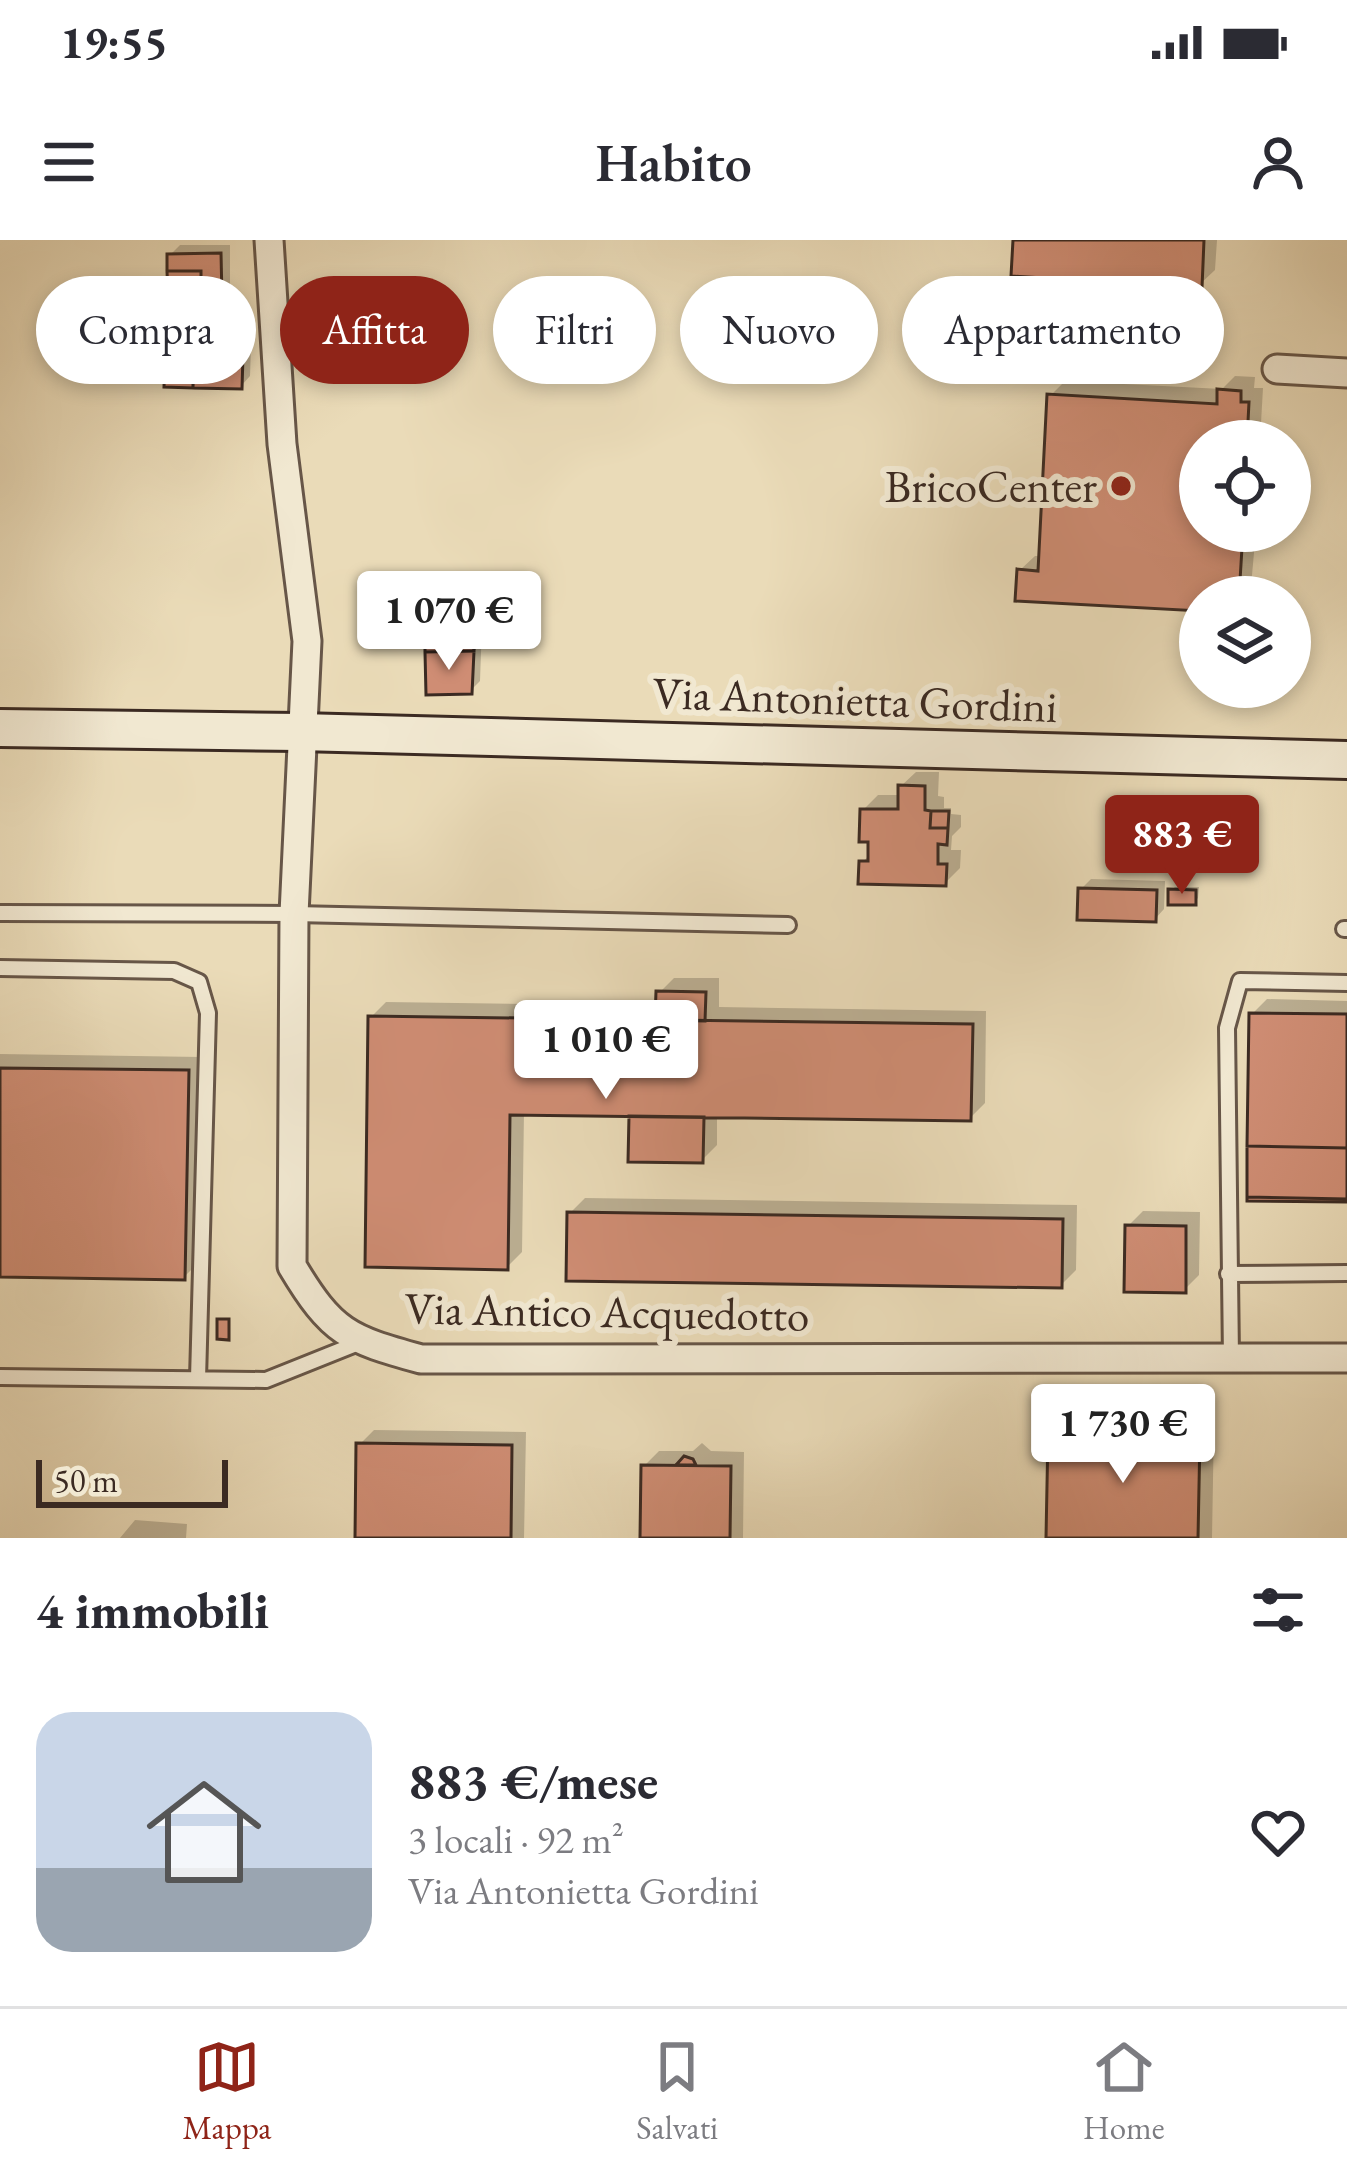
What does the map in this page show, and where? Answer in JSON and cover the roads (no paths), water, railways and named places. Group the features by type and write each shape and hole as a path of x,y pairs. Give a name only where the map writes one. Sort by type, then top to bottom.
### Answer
{"street":[{"name":"Via Antico Acquedotto","path":"269,240 282,444 307,641 294,914 292,1267 319,1310 361,1342 421,1359 1347,1358"},
{"path":"1277,369 1347,373"},
{"name":"Via Antonietta Gordini","path":"0,728 1347,760"}],"lane":[{"path":"0,913 788,925"},
{"path":"0,968 174,971 200,982 208,1012 198,1379"},
{"path":"1232,1358 1227,1028 1240,981 1347,983"},
{"path":"1228,1274 1347,1273"},
{"path":"0,1377 266,1380 361,1342"}],"place":[{"name":"BricoCenter","path":"1121,486"}]}
